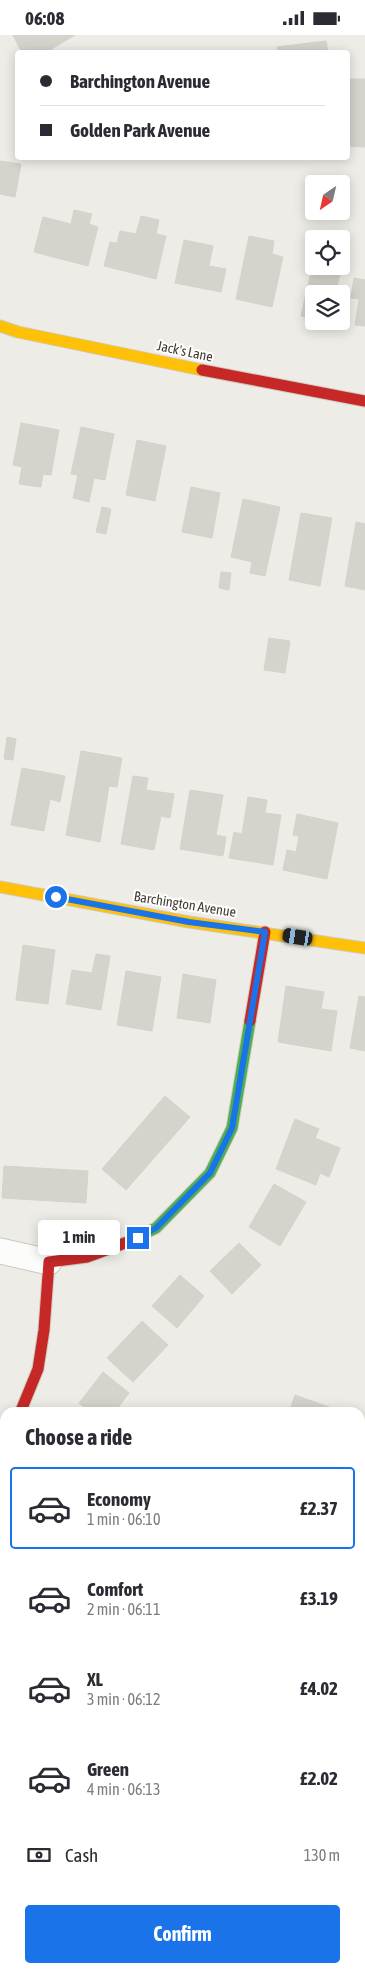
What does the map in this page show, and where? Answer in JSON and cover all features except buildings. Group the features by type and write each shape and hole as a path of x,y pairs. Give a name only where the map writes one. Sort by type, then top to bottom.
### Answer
{"street":[{"name":"Jack's Lane","path":"0,327 276,385 365,401"},
{"name":"Barchington Avenue","path":"0,887 189,922 365,948"},
{"path":"0,1251 48,1261 87,1257 138,1238 156,1228 210,1173 232,1128 265,932"},
{"path":"22,1407 38,1369 44,1330 48,1261"}],"traffic: fast":[{"path":"125,1243 156,1228 210,1173 232,1128 250,1021"}],"traffic: slow":[{"path":"0,326 18,332 202,370"},
{"path":"0,887 189,922 365,948"}],"traffic: jam":[{"path":"202,370 365,401"},
{"path":"250,1021 265,932"},
{"path":"22,1407 38,1369 44,1330 49,1262 87,1257 125,1243"}],"route":[{"path":"56,897 189,922 265,932 232,1128 210,1173 175,1211 156,1228 138,1238"}]}
